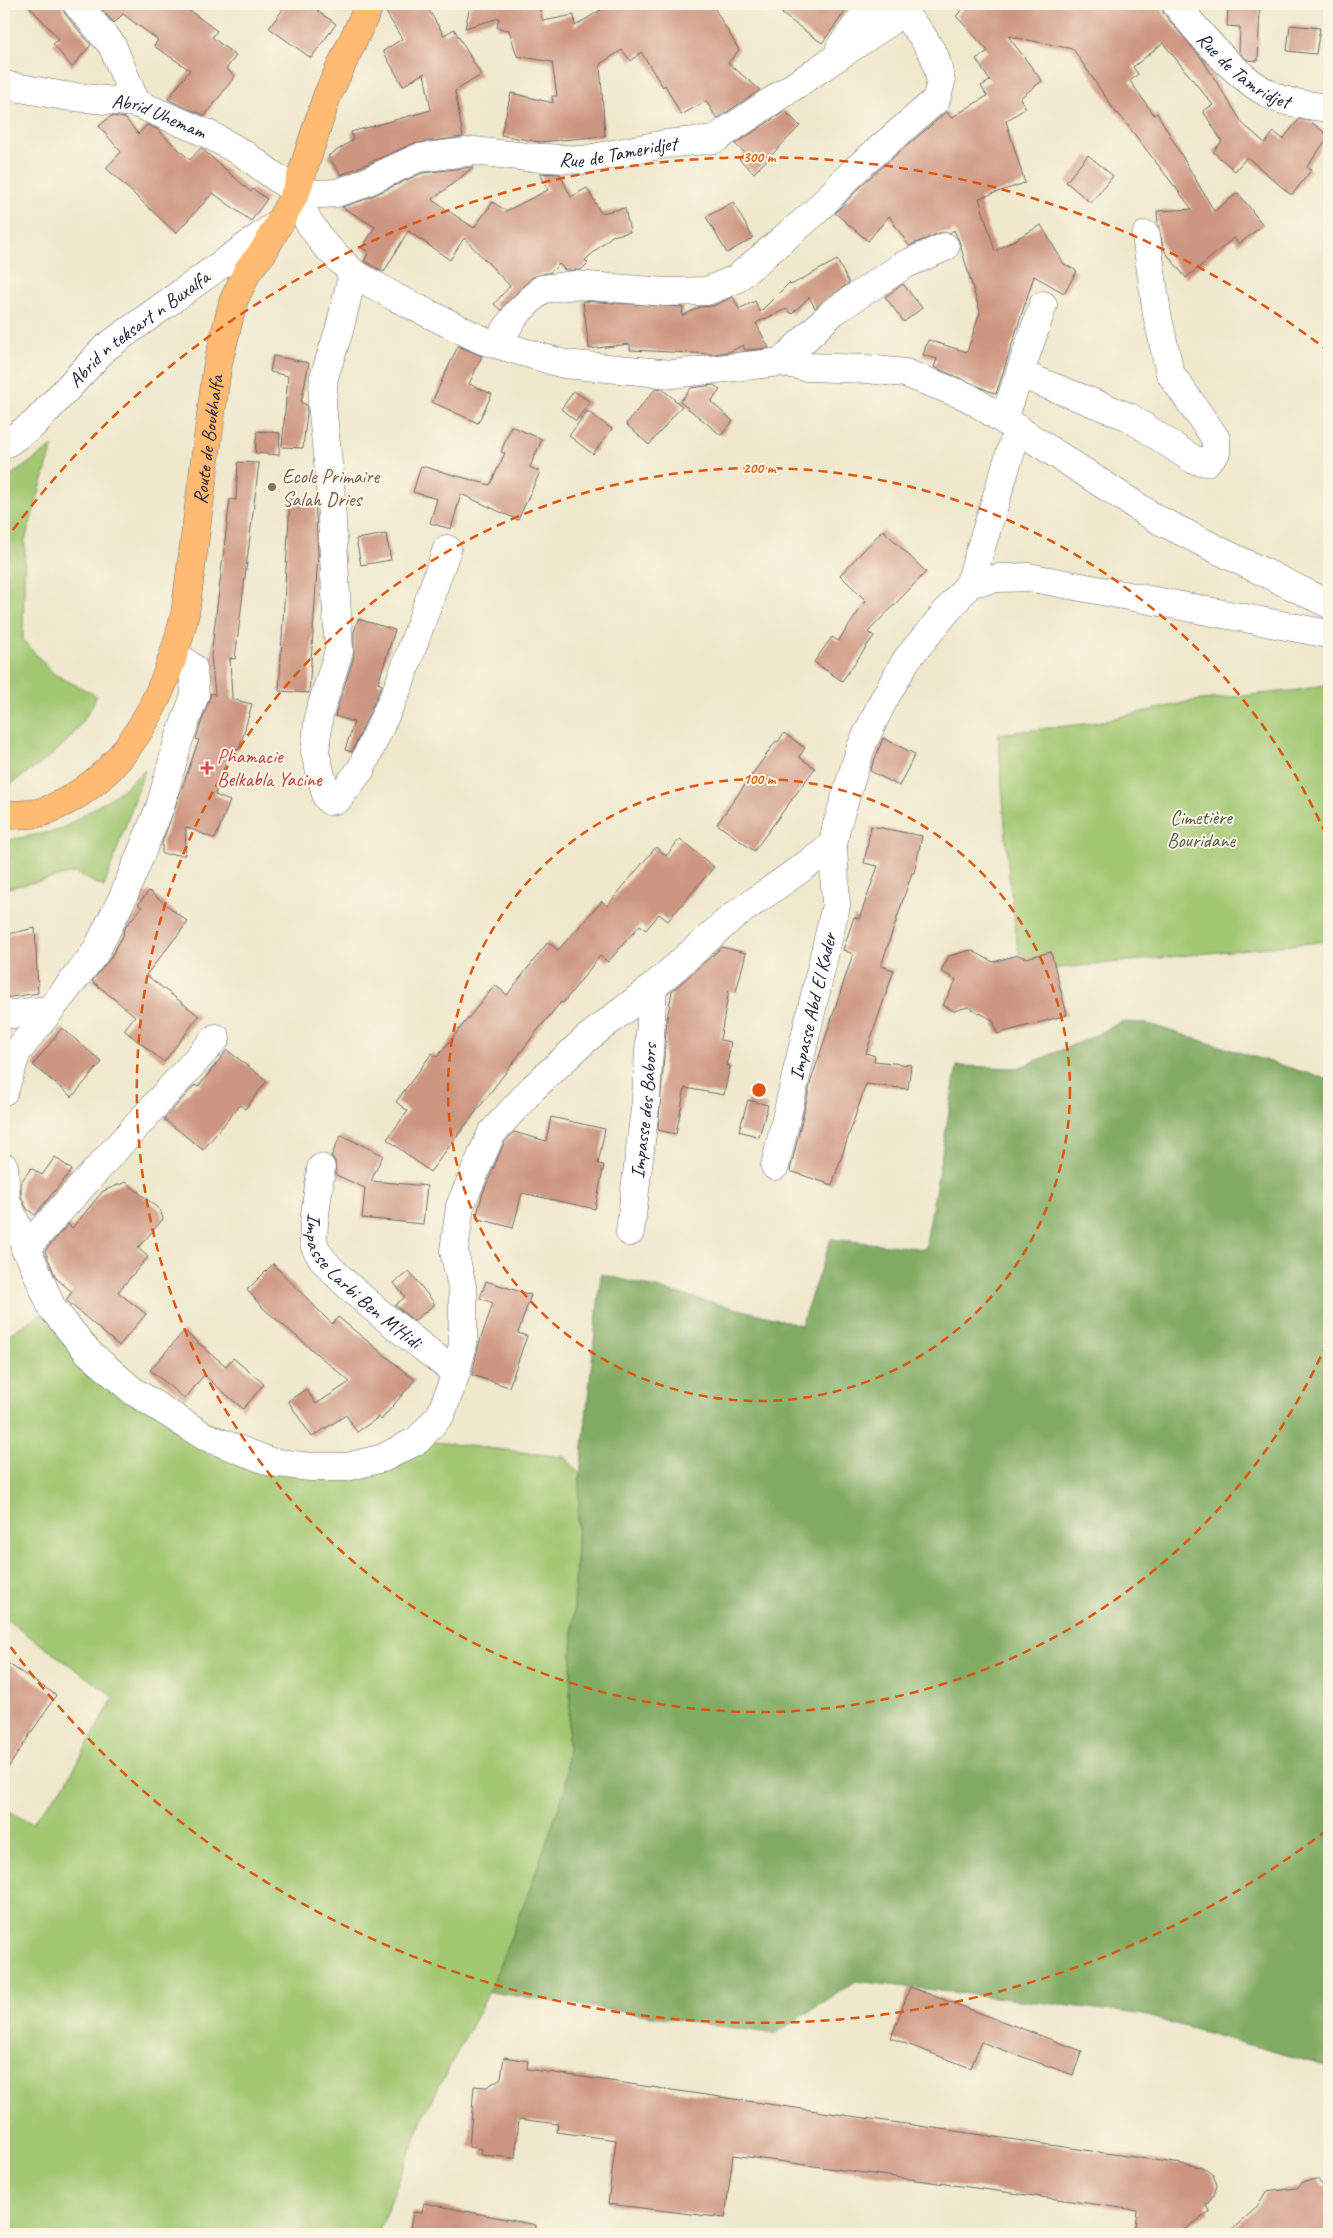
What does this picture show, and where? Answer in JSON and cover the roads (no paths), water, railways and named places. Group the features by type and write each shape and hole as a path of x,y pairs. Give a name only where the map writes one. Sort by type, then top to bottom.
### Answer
{"main road":[{"name":"Route de Boukhalfa","path":"4,815 44,812 86,788 123,754 139,733 156,703 174,653 190,587 203,465 222,339 233,302 248,270 263,252 296,192 327,96 370,4"}],"street":[{"path":"77,4 112,45 136,103"},
{"path":"827,64 873,4"},
{"name":"Rue de Tamridjet","path":"1176,4 1236,70 1255,85 1273,96 1329,108"},
{"path":"497,343 517,313 542,289 575,285 666,292 706,291 736,279 814,213 856,170 936,100 941,82 935,57 903,7"},
{"name":"Rue de Tameridjet","path":"296,192 336,193 355,187 418,158 474,151 527,157 584,160 638,148 715,139 888,23 903,7"},
{"name":"Abrid Uhemam","path":"4,85 64,96 136,103 208,134 244,154 296,192"},
{"path":"296,192 308,221 324,244 353,273 395,297 482,340 564,364 672,374 781,362 807,367 867,369 905,374 968,398 1011,423 1155,518 1329,604"},
{"name":"Abrid n teksart n Buxalfa","path":"4,444 34,424 105,348 280,222"},
{"path":"1020,374 1129,417 1194,460 1206,462 1216,452 1216,439 1170,373 1157,314 1146,235"},
{"path":"781,362 833,312 904,264 945,247"},
{"path":"353,273 339,331 324,377 322,404 330,483 339,651 319,714 315,752 327,798 330,800 335,801 338,799 361,769 399,685 447,549"},
{"path":"1043,305 1020,374 1011,423 970,583 998,578 1028,577 1329,634"},
{"name":"Impasse Abd El Kader","path":"776,1166 836,905 833,846 836,828 861,747 883,701 907,660 970,583"},
{"path":"4,1091 17,1052 95,953 123,897 160,808 178,742 195,695 193,668 174,653"},
{"path":"4,1167 6,1200 52,1308 88,1352 133,1391 204,1436 271,1462 310,1467 347,1467 383,1458 418,1440 441,1414 456,1374 464,1344 463,1291 454,1251 460,1206 491,1134 533,1088 585,1040 653,988 731,918 833,846"},
{"name":"Impasse des Babors","path":"630,1232 646,1100 653,988"},
{"path":"4,1015 49,1010"},
{"path":"26,1249 216,1038"},
{"name":"Impasse Larbi Ben M'Hidi","path":"321,1168 313,1243 320,1258 342,1282 456,1374"}],"place":[{"name":"Ecole Primaire Salah Dries","path":"272,487"},
{"name":"Phamacie Belkabla Yacine","path":"207,768"}],"park label":[{"name":"Cimetière Bouridane","path":"1201,828"}]}
